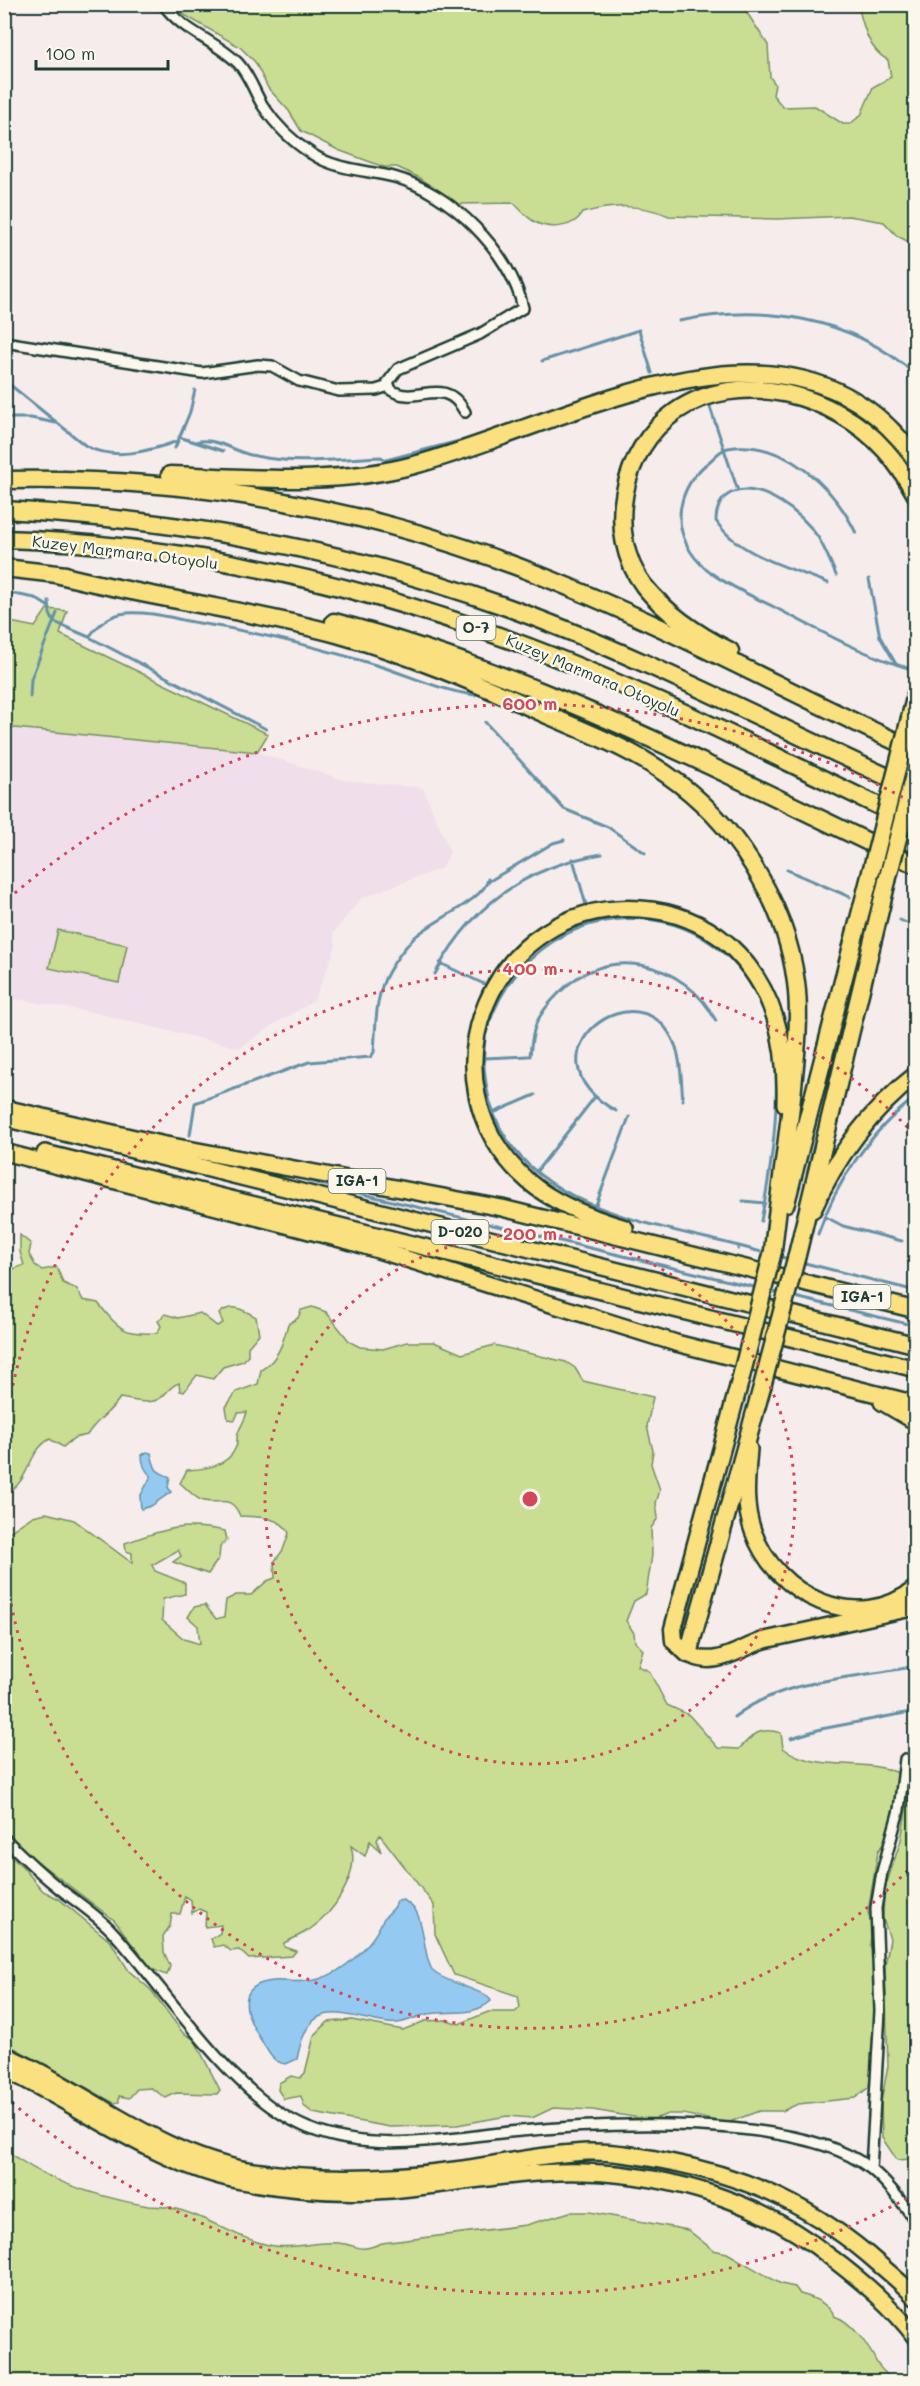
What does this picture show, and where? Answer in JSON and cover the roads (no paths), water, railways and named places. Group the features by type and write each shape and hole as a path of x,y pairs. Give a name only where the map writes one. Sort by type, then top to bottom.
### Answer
{"highway":[{"path":"4,474 110,473 293,479 359,475 413,465 633,393 719,373 778,373 836,390 860,404 882,421 915,460"},
{"path":"915,495 901,469 884,448 844,416 820,404 793,395 738,391 718,393 691,404 676,412 658,427 639,452 632,468 623,507 627,550 633,567 658,601 688,627 724,648 915,739"},
{"path":"4,480 98,480 207,490 312,507 415,532 541,576 637,618 915,751"},
{"name":"Kuzey Marmara Otoyolu","path":"4,510 156,523 274,542 453,589 550,624 663,672 915,790"},
{"name":"Kuzey Marmara Otoyolu","path":"4,539 158,552 268,571 379,597 522,645 641,694 915,824"},
{"path":"4,568 156,587 266,606 351,627 447,656 549,693 625,726 915,865"},
{"path":"56,574 111,588 262,616 338,634 398,653 496,692 637,756 696,797 726,827 768,892 789,947 796,983 798,1021 790,1123 781,1176 773,1251"},
{"path":"915,694 804,1138 673,1629 674,1641 688,1654 797,1255 915,767"},
{"path":"797,1255 824,1187 867,1123 881,1106 915,1075"}],"main road":[{"path":"709,1259 688,1248 608,1223 557,1201 528,1181 496,1142 482,1115 477,1095 473,1063 475,1042 489,997 524,947 557,926 584,913 630,908 654,910 699,924 733,949 754,973 766,992 781,1033 785,1090 781,1176"},
{"path":"867,1123 915,1083"},
{"name":"IGA-1","path":"4,1108 171,1146 502,1208 915,1310"},
{"name":"D-020","path":"4,1118 915,1345"},
{"name":"D-020","path":"4,1143 915,1369"},
{"path":"4,1152 352,1242 676,1343 915,1404"},
{"name":"IGA-1","path":"809,1284 850,1286 915,1301"},
{"path":"799,1376 827,1388 888,1405 915,1422"},
{"path":"751,1429 747,1487 749,1518 760,1548 779,1575 810,1598 840,1607 876,1606 896,1599 915,1588"},
{"path":"688,1654 698,1659 718,1660 742,1647 765,1640 915,1607"},
{"path":"4,2054 156,2138 220,2164 253,2171 329,2179 389,2177 456,2170 535,2156 590,2152 634,2155 714,2172 763,2188 825,2221 857,2245 915,2298"},
{"path":"4,2069 147,2147 214,2174 245,2182 308,2190 368,2191 583,2172 668,2180 689,2186 765,2214 807,2238 865,2285 915,2338"}],"street":[{"path":"163,4 184,27 237,63 272,118 311,154 334,164 397,178 432,195 473,225 494,249 511,274 523,308 480,334 398,369 390,378 388,386"},
{"path":"4,342 202,373 258,364 272,366 299,381 339,391 376,390 388,386"},
{"path":"388,386 399,394 447,393 459,401 465,412"},
{"path":"870,2169 880,2011 876,1908 882,1872 899,1810 905,1759"},
{"path":"4,1838 42,1874 110,1929 217,2055 255,2095 306,2127 348,2138 406,2142 563,2127 718,2127 793,2137 849,2156 870,2169 891,2190 915,2222"}],"water":[{"path":"147,1452 151,1453 156,1470 170,1477 168,1487 171,1492 151,1506 141,1509 140,1497 151,1476 142,1461 142,1455"},
{"path":"404,1900 417,1913 420,1920 429,1962 435,1973 483,1994 491,2001 469,2011 428,2014 393,2023 329,2014 318,2017 310,2025 302,2039 297,2059 286,2064 274,2059 256,2032 248,2013 247,1996 252,1989 260,1984 273,1981 313,1980 338,1970 371,1940 397,1901"}],"waterway":[{"path":"679,321 742,314 774,315 804,320 863,339 890,355 916,375"},
{"path":"542,361 639,330 652,373"},
{"path":"4,380 86,446 97,451 132,453 178,441"},
{"path":"175,448 190,412 195,390"},
{"path":"710,407 738,491"},
{"path":"4,418 31,418 56,423"},
{"path":"179,437 223,451"},
{"path":"195,442 215,442 263,458 314,461 381,457 386,460 459,441"},
{"path":"856,533 835,499 805,470 769,451 749,447 725,449 701,469 687,488 680,510 682,533 689,548 701,564 714,575 841,641 876,657 911,669"},
{"path":"828,583 767,560 738,543 716,521 721,501 727,495 743,490 755,491 780,502 802,519 818,537 836,575"},
{"path":"869,579 880,637 896,664"},
{"path":"4,592 35,598 49,607"},
{"path":"49,601 50,614 54,622"},
{"path":"30,697 31,679 57,613"},
{"path":"89,637 101,624 114,616 126,613 151,614 240,630 310,646 379,666 438,687 475,695"},
{"path":"54,622 89,637 266,729"},
{"path":"485,722 564,809 608,827 645,853"},
{"path":"488,882 553,843 564,840"},
{"path":"435,974 449,950 466,928 504,893 549,868 602,854"},
{"path":"573,859 586,905"},
{"path":"787,870 850,897"},
{"path":"190,1135 195,1103 309,1062 371,1057 374,1052 381,990 395,962 422,931 478,895 488,879"},
{"path":"486,1033 508,985 541,950 581,928 625,919 669,924 710,942 744,975 768,1022 773,1044 776,1068 775,1121 761,1221"},
{"path":"900,920 916,927"},
{"path":"440,963 486,985"},
{"path":"530,1056 535,1028 546,1008 577,978 599,968 621,964 643,966 665,972 685,984 702,1000 716,1021"},
{"path":"910,1008 916,1004"},
{"path":"616,1111 588,1089 578,1065 582,1043 595,1026 615,1014 638,1012 659,1021 675,1045 680,1065 683,1100"},
{"path":"485,1039 484,1071 490,1103 506,1138 529,1166 559,1188 592,1205 666,1229 739,1246"},
{"path":"485,1058 528,1056"},
{"path":"493,1113 535,1095"},
{"path":"818,1234 835,1195 857,1158 884,1125 916,1097"},
{"path":"536,1172 594,1098"},
{"path":"596,1205 629,1117"},
{"path":"308,1181 758,1288"},
{"path":"743,1201 765,1203"},
{"path":"824,1216 843,1226 902,1241"},
{"path":"738,1249 739,1246 765,1253"},
{"path":"778,1256 792,1260"},
{"path":"801,1262 916,1291"},
{"path":"767,1290 781,1294"},
{"path":"791,1296 916,1326"},
{"path":"734,1717 754,1704 798,1687 821,1681 916,1666"},
{"path":"791,1738 821,1729 916,1711"}]}
